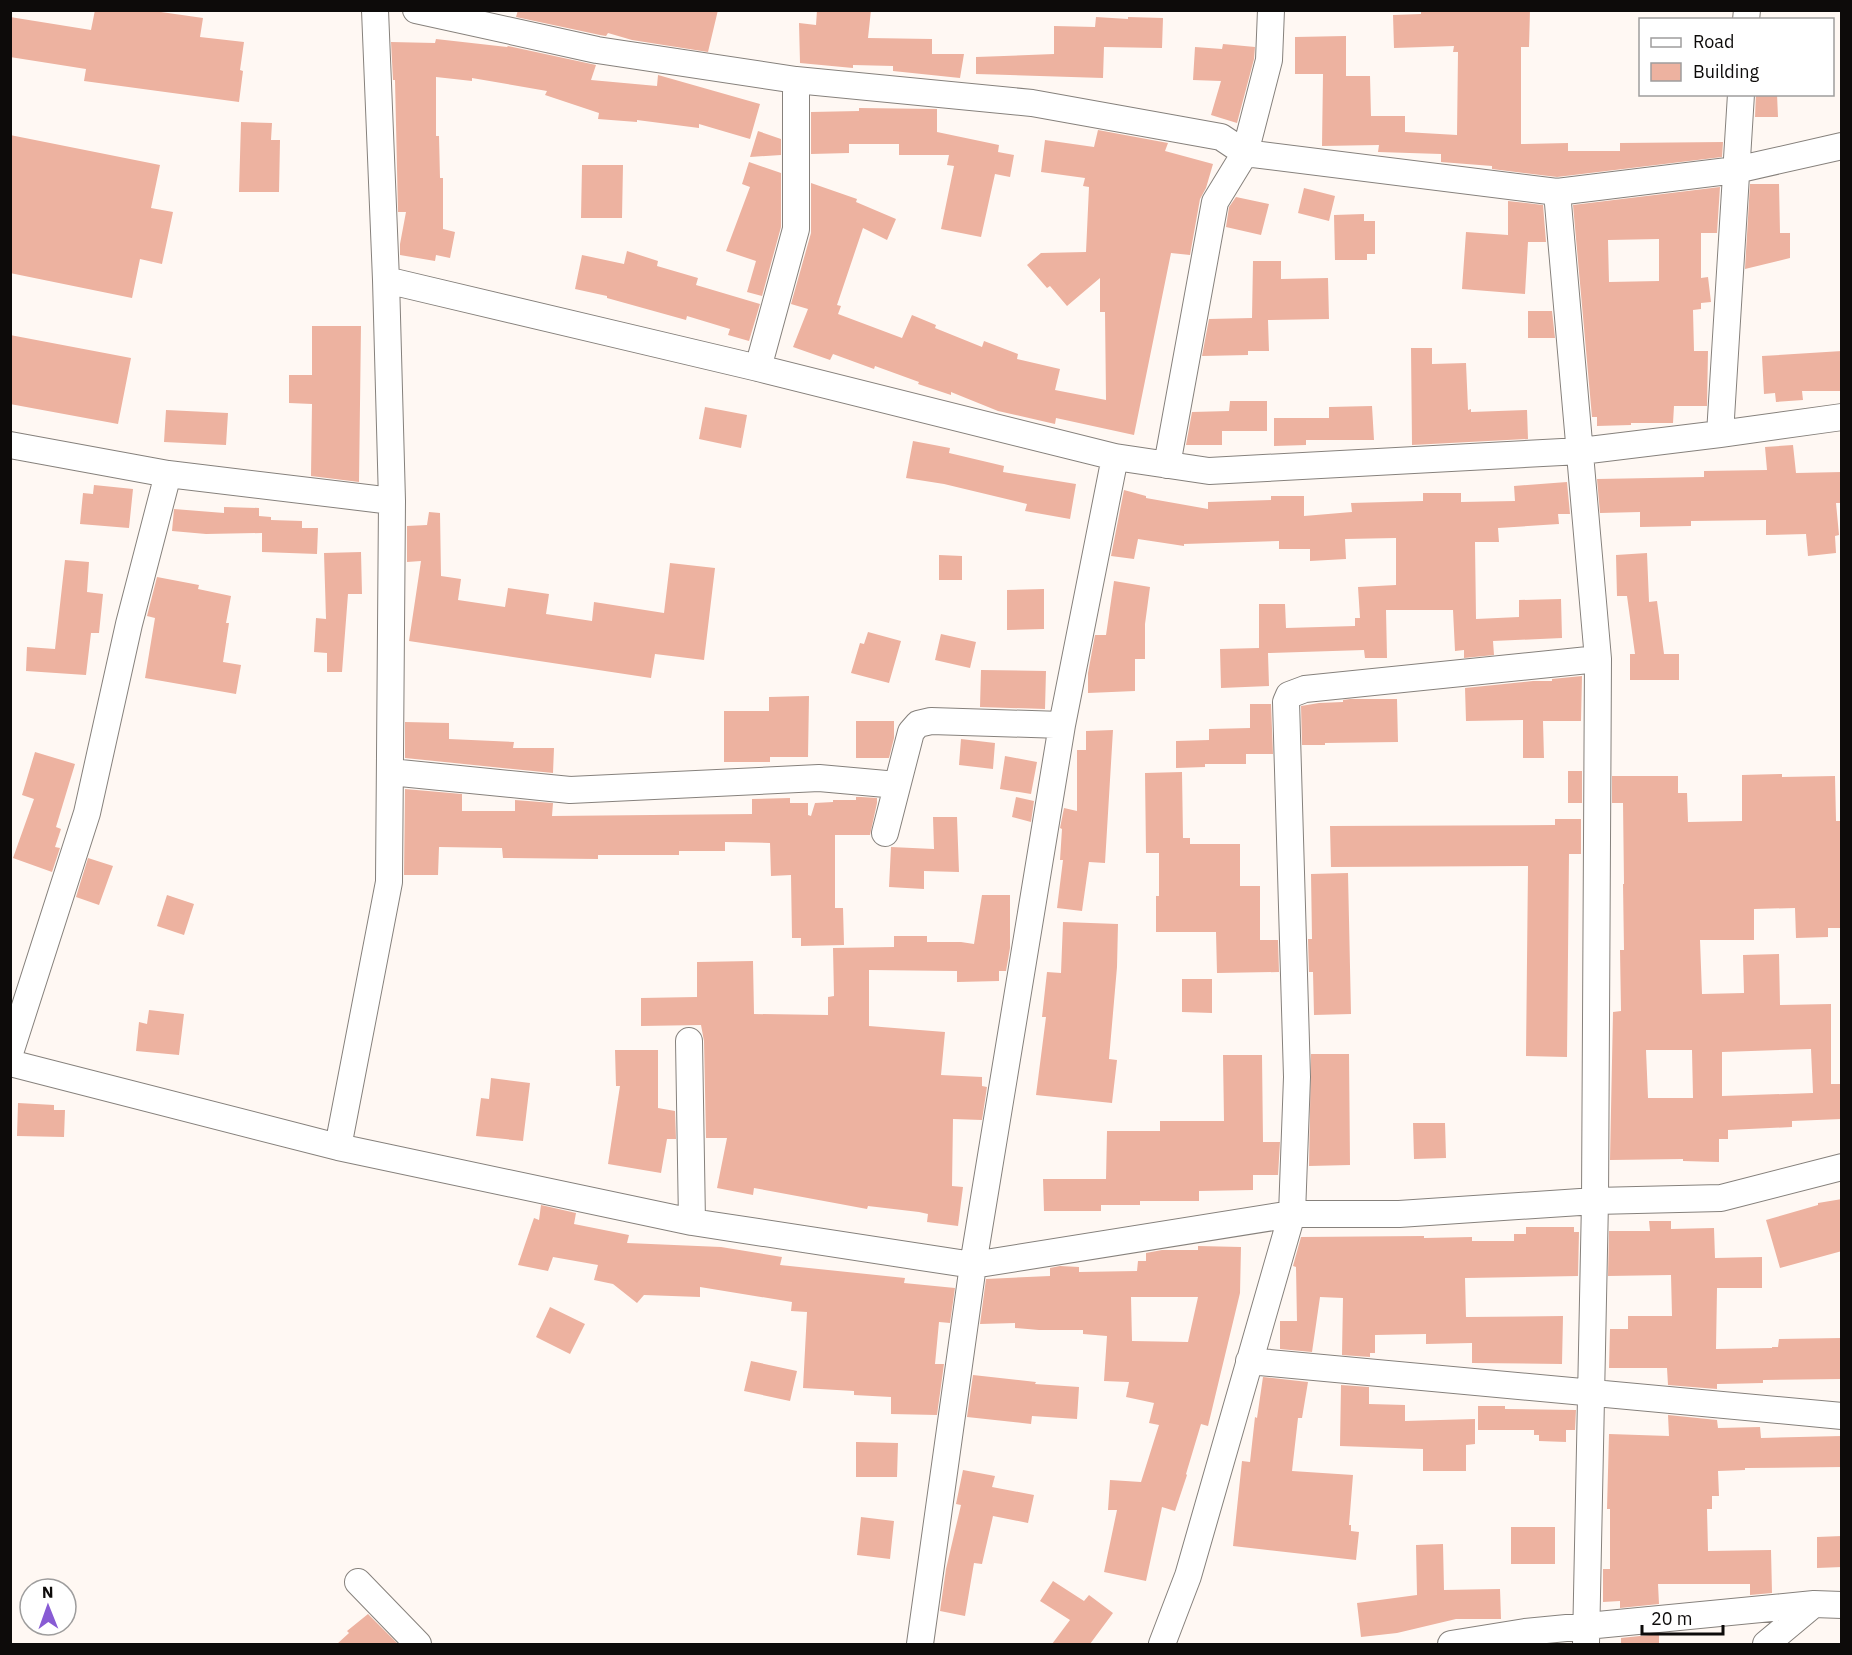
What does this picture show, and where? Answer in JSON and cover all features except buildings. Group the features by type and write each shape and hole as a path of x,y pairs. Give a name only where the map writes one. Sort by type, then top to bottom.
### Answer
{"street":[{"path":"338,1147 389,882 392,501 375,10"},
{"path":"416,10 597,50 795,80 1032,103 1221,137 1245,153 1557,192 1736,170 1842,146"},
{"path":"1167,465 1215,202 1245,153 1269,60 1271,10"},
{"path":"758,368 796,229 795,80"},
{"path":"1720,434 1741,96"},
{"path":"1557,192 1598,659 1595,1201 1586,1635"},
{"path":"386,280 758,368 1116,457 1209,471 1581,450 1842,417"},
{"path":"10,445 168,474 392,501"},
{"path":"920,1644 973,1265 1062,725 1116,457"},
{"path":"10,1053 87,813 129,624 168,474"},
{"path":"1162,1644 1188,1576 1292,1214 1297,1077 1286,702 1289,695 1305,689 1598,659"},
{"path":"885,833 911,732 918,724 931,721 1062,725"},
{"path":"390,772 570,790 819,778 897,785"},
{"path":"689,1041 692,1222"},
{"path":"10,1063 338,1147 692,1222 973,1265 1292,1214 1399,1214 1595,1201 1721,1198 1842,1167"},
{"path":"1249,1361 1842,1416"},
{"path":"358,1581 418,1644"},
{"path":"1766,1644 1814,1604"},
{"path":"1451,1644 1525,1632 1586,1635 1814,1604 1842,1605"}]}
